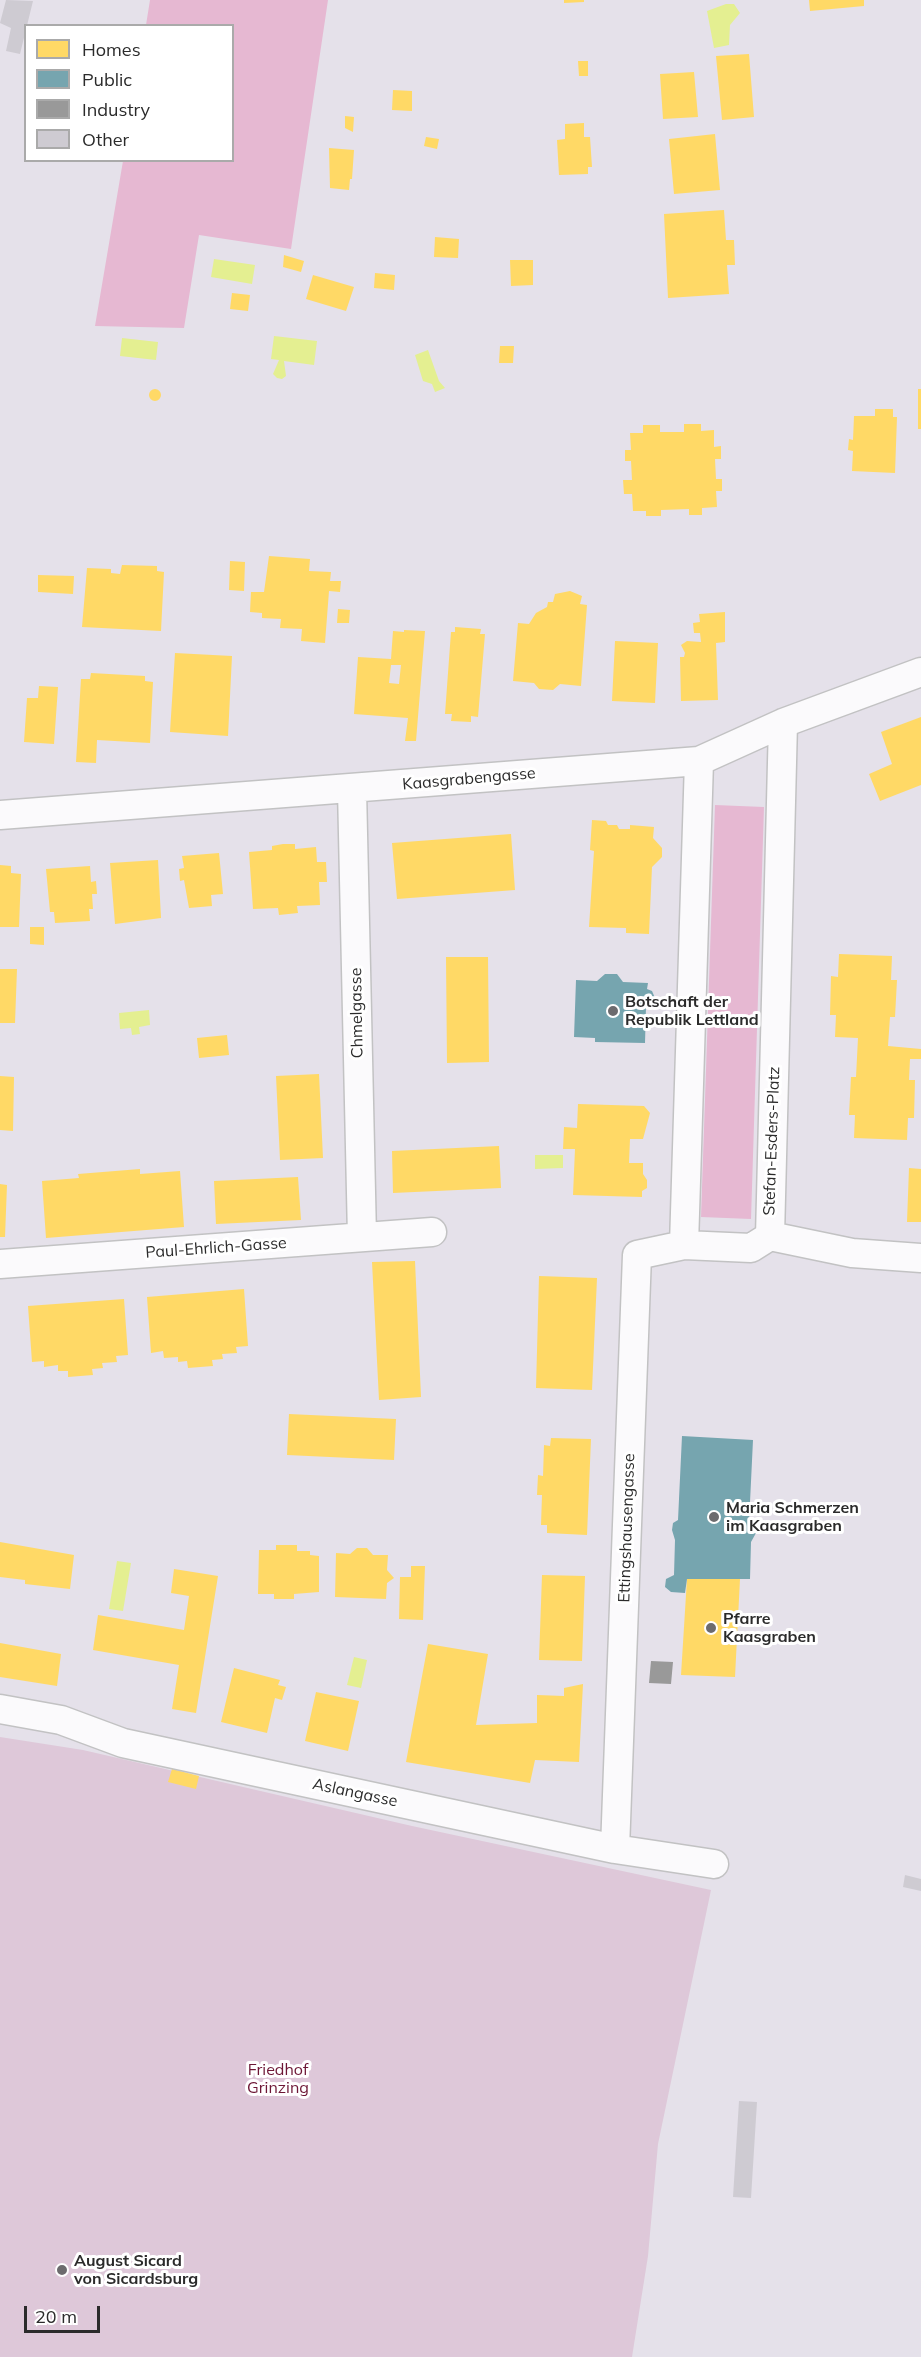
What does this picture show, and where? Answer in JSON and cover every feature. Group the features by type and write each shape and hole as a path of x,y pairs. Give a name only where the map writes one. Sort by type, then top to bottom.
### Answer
{"street":[{"name":"Kaasgrabengasse","path":"0,815 699,761 783,723 921,672"},
{"name":"Stefan-Esders-Platz","path":"684,1245 751,1248 770,1236 783,723"},
{"path":"684,1245 699,761"},
{"name":"Chmelgasse","path":"352,789 363,1237"},
{"name":"Paul-Ehrlich-Gasse","path":"0,1264 432,1232"},
{"path":"770,1236 852,1253 921,1258"},
{"name":"Ettingshausengasse","path":"615,1849 637,1255 684,1245"},
{"name":"Aslangasse","path":"0,1709 61,1720 123,1743 615,1849 714,1864"}],"shaded area":[{"path":"150,0 328,0 291,249 199,235 184,328 95,326 123,162 234,162 234,24 146,24"},
{"path":"726,4 734,4 740,13 730,25 729,45 714,48 707,11"},
{"path":"214,259 255,265 252,284 211,277"},
{"path":"274,336 317,341 314,365 284,361 286,376 282,379 277,378 273,374 279,360 271,359"},
{"path":"122,338 158,342 156,360 120,356"},
{"path":"428,350 439,381 445,388 435,392 432,384 423,381 415,355"},
{"path":"715,805 764,807 751,1219 701,1217"},
{"path":"149,1010 150,1025 139,1027 140,1034 132,1035 131,1028 120,1029 119,1013"},
{"path":"535,1155 563,1155 563,1168 535,1169"},
{"path":"117,1561 131,1563 123,1611 109,1609"},
{"path":"354,1657 367,1660 361,1688 347,1685"}],"green space":[{"name":"Friedhof Grinzing","path":"0,1737 83,1750 412,1826 711,1890 658,2144 648,2256 632,2357 0,2357"}],"building: Homes":[{"path":"564,0 584,0 584,2 564,3"},
{"path":"809,0 864,0 864,6 810,11"},
{"path":"749,54 754,117 722,120 716,56"},
{"path":"578,61 588,61 588,76 579,76"},
{"path":"694,72 698,117 663,119 660,74"},
{"path":"393,90 412,91 412,111 392,110"},
{"path":"345,116 354,117 353,132 345,128"},
{"path":"584,123 584,137 590,137 592,167 588,167 588,174 559,175 557,140 565,139 565,124"},
{"path":"715,134 720,190 674,194 669,139"},
{"path":"426,137 439,139 437,149 424,146"},
{"path":"329,148 354,150 349,190 330,188"},
{"path":"724,210 726,240 734,240 735,265 727,265 729,294 668,298 664,214"},
{"path":"435,237 459,239 458,258 434,257"},
{"path":"284,255 304,261 301,272 283,267"},
{"path":"510,260 533,260 533,285 511,286"},
{"path":"375,273 395,275 394,290 374,288"},
{"path":"313,275 354,287 346,311 306,299"},
{"path":"232,293 250,295 248,311 230,309"},
{"path":"500,346 514,346 513,363 499,363"},
{"path":"157,389 160,390 160,400 153,401 150,400 149,393 150,390"},
{"path":"918,389 921,389 921,429 918,429"},
{"path":"875,409 893,409 893,417 897,417 895,473 852,471 853,451 848,450 849,439 853,440 854,416 875,416"},
{"path":"684,424 701,424 701,431 714,430 714,447 721,446 721,459 715,459 716,479 722,479 722,491 716,491 717,507 702,508 702,515 689,515 689,509 661,510 661,516 646,516 646,511 633,511 632,494 624,494 623,480 632,480 631,461 625,461 625,450 631,450 630,433 643,433 643,425 660,425 660,432 684,432"},
{"path":"269,556 310,559 309,571 331,572 330,581 341,581 340,592 329,591 325,643 301,641 302,629 280,628 281,619 262,618 262,613 250,612 251,592 264,592"},
{"path":"230,561 245,562 244,591 229,590"},
{"path":"122,565 157,566 157,571 164,572 161,631 82,627 87,568 111,569 111,573 120,574"},
{"path":"38,575 74,576 73,594 38,592"},
{"path":"570,591 582,596 580,604 587,605 581,686 560,684 553,690 539,689 534,683 513,681 518,623 529,624 536,613 547,607 548,602 553,602 555,594"},
{"path":"338,609 350,610 349,623 337,623"},
{"path":"725,612 725,642 716,643 718,700 681,701 680,657 684,657 685,653 681,645 687,641 701,642 700,633 694,633 693,623 700,622 699,614"},
{"path":"455,627 481,629 480,634 485,634 478,717 471,716 471,722 451,721 452,714 445,714 451,632 455,632"},
{"path":"404,630 425,631 416,741 405,741 408,718 354,714 358,657 391,659 393,631 404,632","holes":["391,665 401,665 399,684 389,683"]},
{"path":"615,641 658,643 655,703 612,701"},
{"path":"175,653 232,656 228,736 170,732"},
{"path":"91,673 145,676 145,681 153,682 150,743 97,740 96,763 76,762 81,679 90,679"},
{"path":"39,686 58,687 54,744 24,742 27,698 38,698"},
{"path":"921,717 921,785 880,801 869,774 892,764 881,732"},
{"path":"592,820 606,821 608,825 617,825 619,829 630,829 630,825 654,827 653,838 662,848 662,857 652,867 649,934 626,933 626,928 589,927 594,851 590,850"},
{"path":"511,834 515,890 397,899 392,843"},
{"path":"295,844 295,849 316,847 317,862 326,862 327,882 319,882 320,905 297,906 298,913 279,915 278,908 253,909 249,852 272,850 272,846"},
{"path":"219,853 223,894 211,895 212,906 189,908 184,880 180,881 179,869 184,868 182,856"},
{"path":"158,860 161,918 115,924 110,863"},
{"path":"0,865 11,866 11,873 21,874 19,927 0,927"},
{"path":"90,866 91,882 96,881 97,894 92,894 93,909 89,909 90,921 55,923 54,912 50,912 46,869"},
{"path":"30,927 44,927 44,945 30,944"},
{"path":"839,954 892,956 891,980 897,980 895,1017 890,1017 888,1046 921,1049 921,1059 910,1059 909,1080 915,1080 914,1118 908,1118 907,1140 854,1138 855,1115 849,1115 851,1077 856,1077 858,1038 835,1037 836,1015 830,1015 831,976 838,977"},
{"path":"446,957 488,957 489,1062 447,1063"},
{"path":"0,969 17,969 15,1023 0,1023"},
{"path":"227,1035 229,1055 199,1058 197,1038"},
{"path":"319,1074 323,1158 280,1160 276,1076"},
{"path":"0,1076 14,1077 13,1131 0,1130"},
{"path":"578,1104 644,1106 650,1113 643,1139 630,1139 629,1163 643,1163 643,1174 647,1180 647,1188 642,1191 642,1197 573,1195 575,1149 563,1149 564,1127 577,1128"},
{"path":"499,1146 501,1188 393,1193 392,1151"},
{"path":"909,1168 921,1169 921,1222 907,1222"},
{"path":"140,1169 140,1174 180,1171 184,1227 46,1238 42,1181 79,1178 78,1174"},
{"path":"298,1177 301,1220 216,1224 214,1181"},
{"path":"0,1184 7,1185 5,1237 0,1237"},
{"path":"415,1261 421,1397 379,1400 372,1262"},
{"path":"539,1276 597,1278 592,1390 536,1388"},
{"path":"244,1289 248,1346 236,1347 237,1353 222,1354 223,1359 212,1360 213,1366 188,1368 187,1361 178,1362 178,1357 164,1358 163,1351 151,1353 147,1297"},
{"path":"124,1299 128,1355 116,1356 117,1362 102,1363 103,1368 92,1369 93,1375 68,1377 68,1371 58,1371 58,1365 44,1367 44,1361 32,1362 28,1306"},
{"path":"289,1414 396,1419 394,1460 287,1455"},
{"path":"551,1438 591,1439 587,1535 547,1533 547,1525 541,1525 542,1495 537,1495 538,1475 543,1476 544,1445 550,1446"},
{"path":"0,1542 74,1555 70,1589 25,1584 25,1580 0,1577"},
{"path":"276,1545 297,1545 297,1551 310,1551 310,1555 319,1556 319,1592 294,1594 294,1599 274,1599 274,1594 258,1594 259,1550 276,1550"},
{"path":"357,1548 367,1548 373,1555 388,1555 387,1570 394,1578 387,1583 386,1599 335,1597 336,1553 350,1554"},
{"path":"411,1566 425,1566 423,1620 399,1619 400,1577 411,1577"},
{"path":"174,1569 218,1576 196,1713 172,1709 179,1665 93,1650 98,1615 184,1630 189,1596 171,1593"},
{"path":"542,1575 585,1576 582,1661 539,1660"},
{"name":"Pfarre Kaasgraben","path":"687,1579 740,1579 735,1677 681,1675"},
{"path":"0,1643 61,1654 57,1686 0,1677"},
{"path":"428,1644 488,1654 476,1725 537,1723 537,1695 564,1696 564,1688 583,1684 579,1762 535,1760 530,1783 406,1762"},
{"path":"234,1668 280,1680 278,1685 286,1687 282,1700 275,1698 267,1733 221,1722"},
{"path":"316,1692 359,1701 348,1751 305,1741"},
{"path":"172,1769 199,1776 196,1789 168,1782"}],"building: Public":[{"path":"605,974 617,974 623,982 648,983 647,989 652,991 655,998 651,1005 646,1007 645,1043 595,1042 595,1038 574,1037 576,980 597,981"},
{"name":"Maria Schmerzen im Kaasgraben","path":"682,1436 753,1440 749,1523 753,1525 756,1533 751,1542 750,1579 687,1579 685,1593 671,1592 665,1587 666,1579 674,1575 675,1540 672,1530 673,1523 678,1520"}],"building: Industry":[{"path":"651,1661 673,1662 671,1684 649,1683"}],"building: Other":[{"path":"6,0 33,1 27,24 24,24 24,38 20,54 6,51 11,28 0,23"},
{"path":"905,1875 921,1879 921,1891 903,1887"},
{"path":"739,2101 757,2102 751,2198 733,2197"}],"place":[{"name":"Botschaft der Republik Lettland","path":"613,1011"},
{"name":"Maria Schmerzen im Kaasgraben","path":"714,1517"},
{"name":"Pfarre Kaasgraben","path":"711,1628"},
{"name":"August Sicard von Sicardsburg","path":"62,2270"}]}
